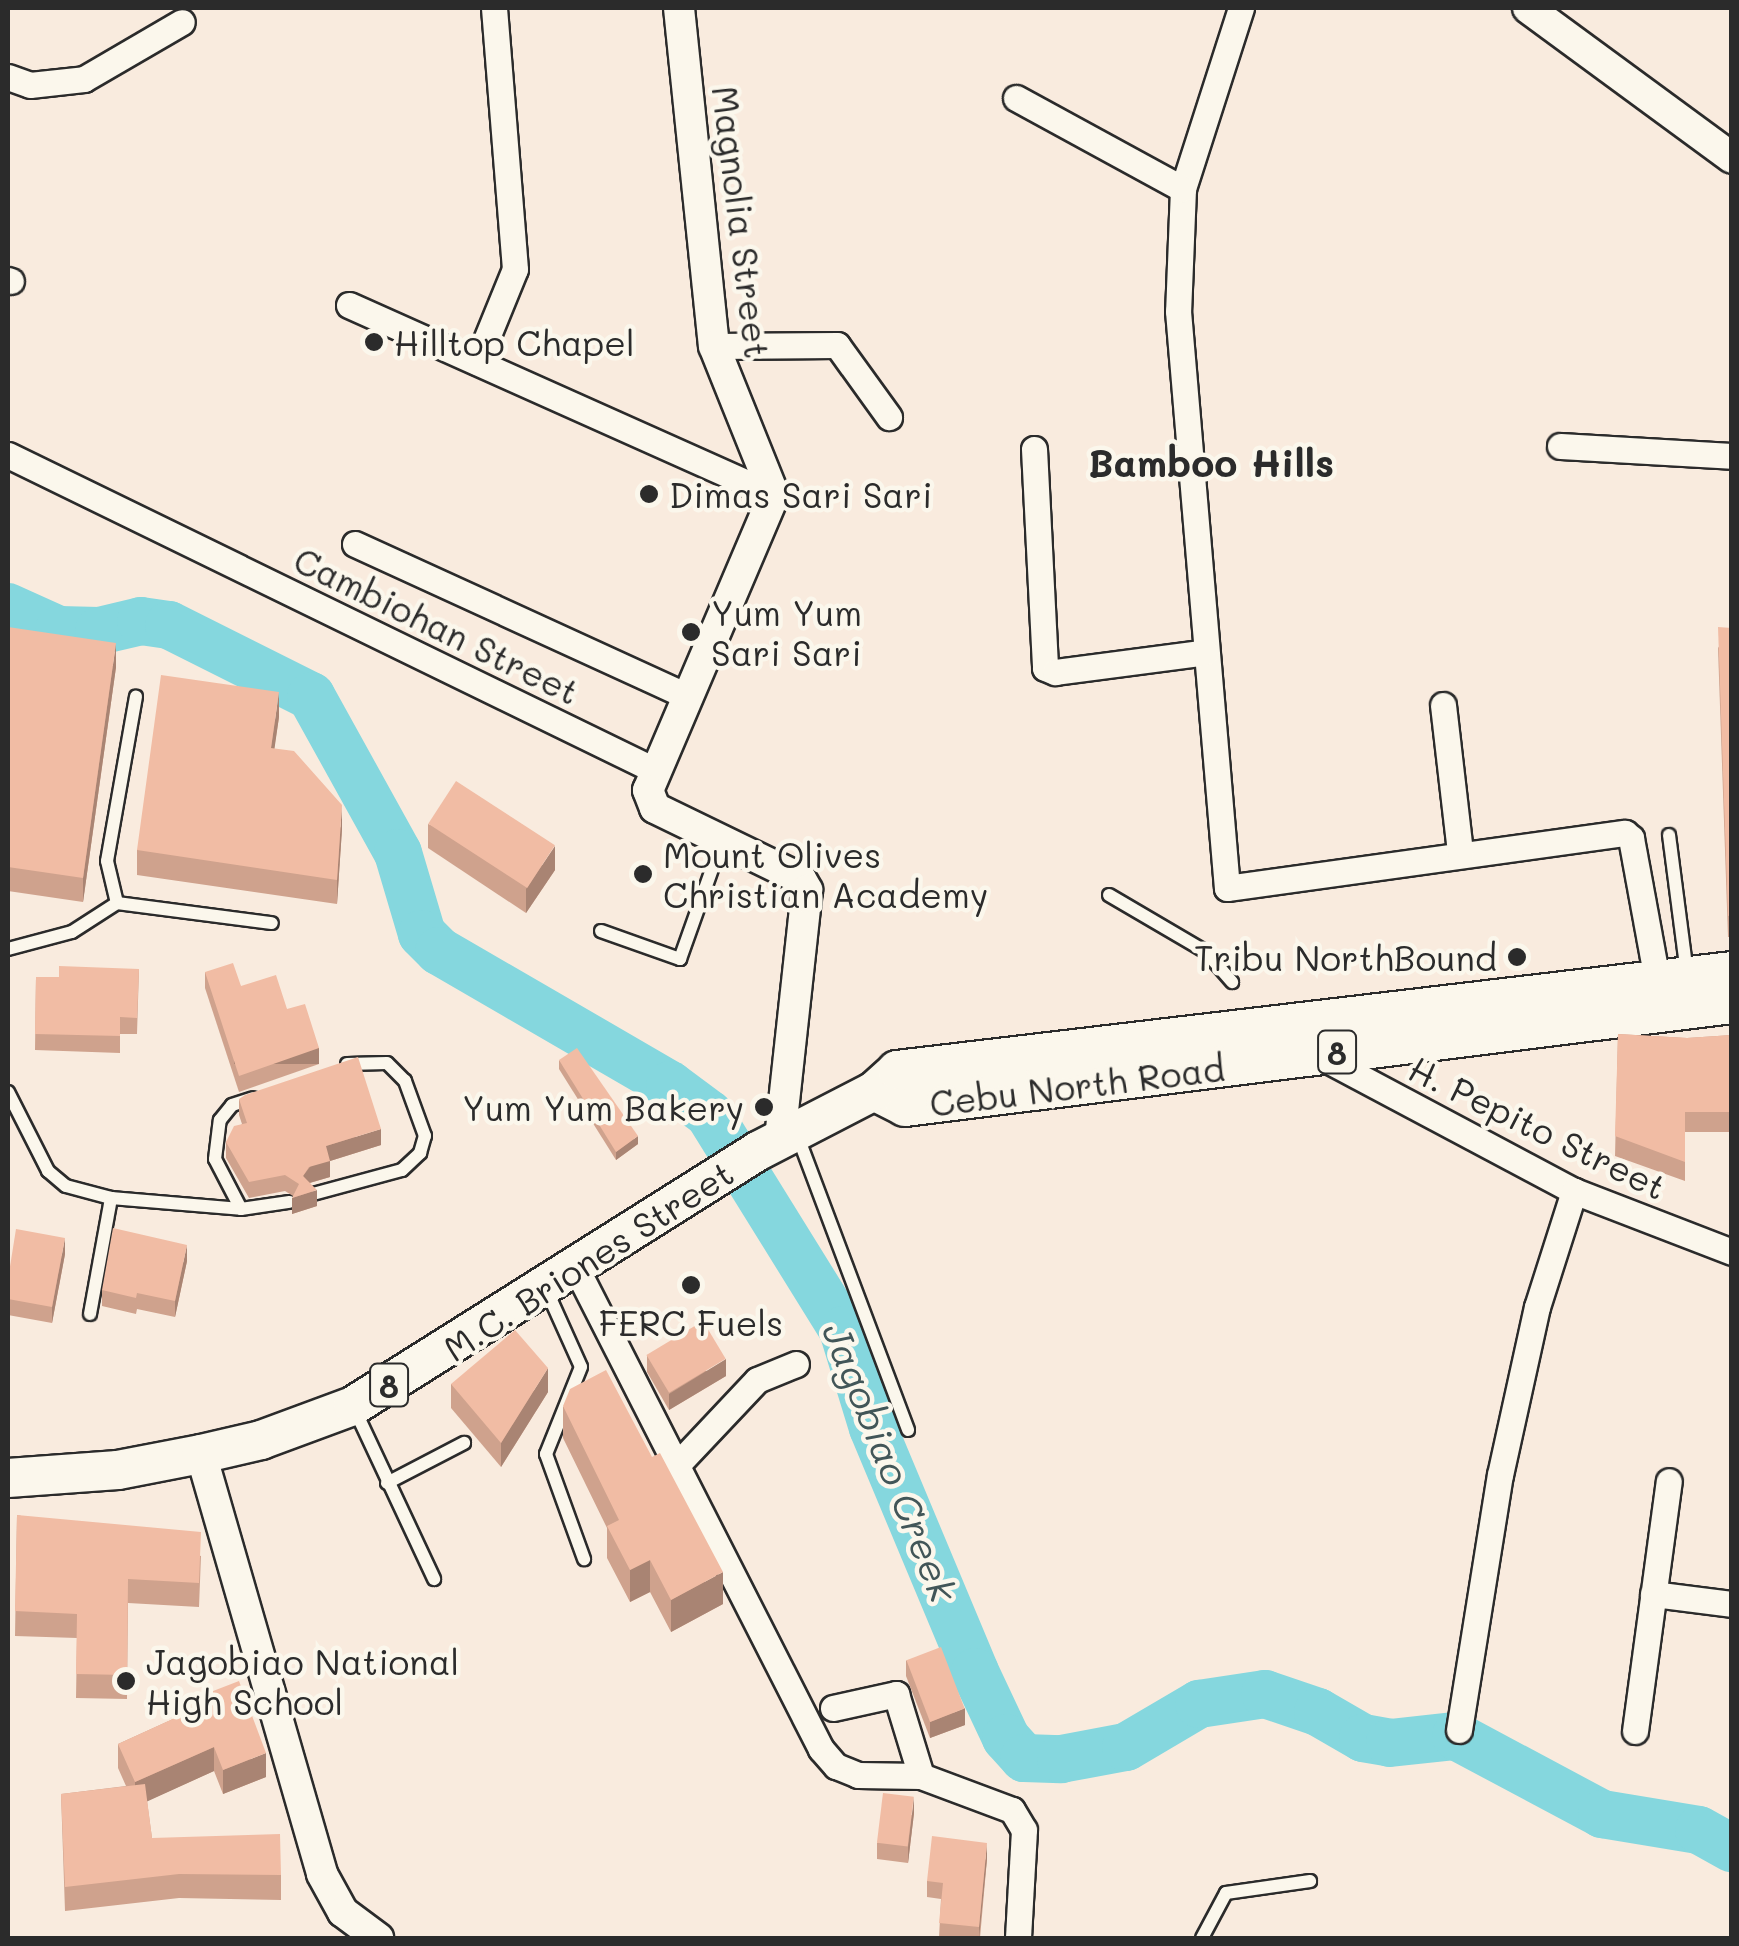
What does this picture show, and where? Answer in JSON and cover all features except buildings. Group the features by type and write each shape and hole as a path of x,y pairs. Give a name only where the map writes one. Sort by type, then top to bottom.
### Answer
{"main road":[{"name":"Cebu North Road","path":"1732,971 897,1070 874,1092 904,1107 1732,1004"},
{"name":"M.C. Briones Street","path":"8,1478 118,1470 201,1454 261,1440 353,1406 724,1172 874,1092"}],"street":[{"path":"477,362 515,269 494,8"},
{"name":"Magnolia Street","path":"678,8 714,346 774,495"},
{"path":"1240,8 1182,189 1178,311 1228,888 1625,832 1672,978"},
{"path":"1528,8 1732,158"},
{"path":"8,76 30,85 84,79 182,22"},
{"path":"1016,98 1182,189"},
{"path":"349,305 774,495 648,790 656,808 801,879 806,890 778,1140"},
{"path":"714,346 837,346 889,418"},
{"path":"1560,446 1732,456"},
{"path":"1034,449 1045,668 1054,672 1206,652"},
{"name":"Cambiohan Street","path":"8,456 654,770"},
{"path":"355,544 689,698"},
{"path":"1443,705 1460,853"},
{"name":"H. Pepito Street","path":"1317,1054 1574,1191 1732,1252"},
{"path":"1459,1730 1500,1475 1537,1308 1574,1191"},
{"path":"560,1278 676,1466 822,1749 836,1766 858,1775 921,1776 991,1797 1018,1820 1024,1830 1018,1938"},
{"path":"676,1466 757,1380 796,1364"},
{"path":"201,1454 322,1874 342,1912 378,1938"},
{"path":"1636,1732 1669,1481"},
{"path":"1654,1594 1732,1604"},
{"path":"833,1708 896,1694 921,1776"}],"lane":[{"path":"118,903 107,862 136,697"},
{"path":"1669,835 1672,978"},
{"path":"601,930 680,958 723,839"},
{"path":"1109,895 1206,952 1232,982"},
{"path":"8,950 72,932 118,903 272,923"},
{"path":"313,1194 402,1170 420,1153 425,1136 405,1080 387,1063 335,1069"},
{"path":"8,1092 48,1170 66,1186 110,1198 241,1209 289,1202"},
{"path":"241,1209 214,1159 220,1120 232,1106 266,1093"},
{"path":"778,1140 908,1430"},
{"path":"90,1314 110,1198"},
{"path":"560,1278 581,1366 546,1454 584,1559"},
{"path":"353,1406 434,1579"},
{"path":"387,1483 464,1443"},
{"path":"1202,1938 1226,1893 1310,1881"}],"waterway":[{"name":"Jagobiao Creek","path":"8,607 59,630 99,631 141,621 169,625 311,696 398,853 422,934 439,951 670,1085 709,1114 843,1330 873,1428 975,1672 1006,1738 1024,1758 1061,1759 1126,1747 1199,1704 1265,1694 1318,1712 1363,1738 1390,1743 1456,1736 1602,1814 1699,1830 1732,1848"}],"place":[{"name":"Hilltop Chapel","path":"374,342"},
{"name":"Dimas Sari Sari","path":"649,494"},
{"name":"Yum Yum Sari Sari","path":"691,632"},
{"name":"Mount Olives Christian Academy","path":"643,874"},
{"name":"Tribu NorthBound","path":"1517,957"},
{"name":"Yum Yum Bakery","path":"764,1107"},
{"name":"FERC Fuels","path":"691,1285"},
{"name":"Jagobiao National High School","path":"126,1681"}],"district":[{"name":"Bamboo Hills","path":"1211,463"}]}
